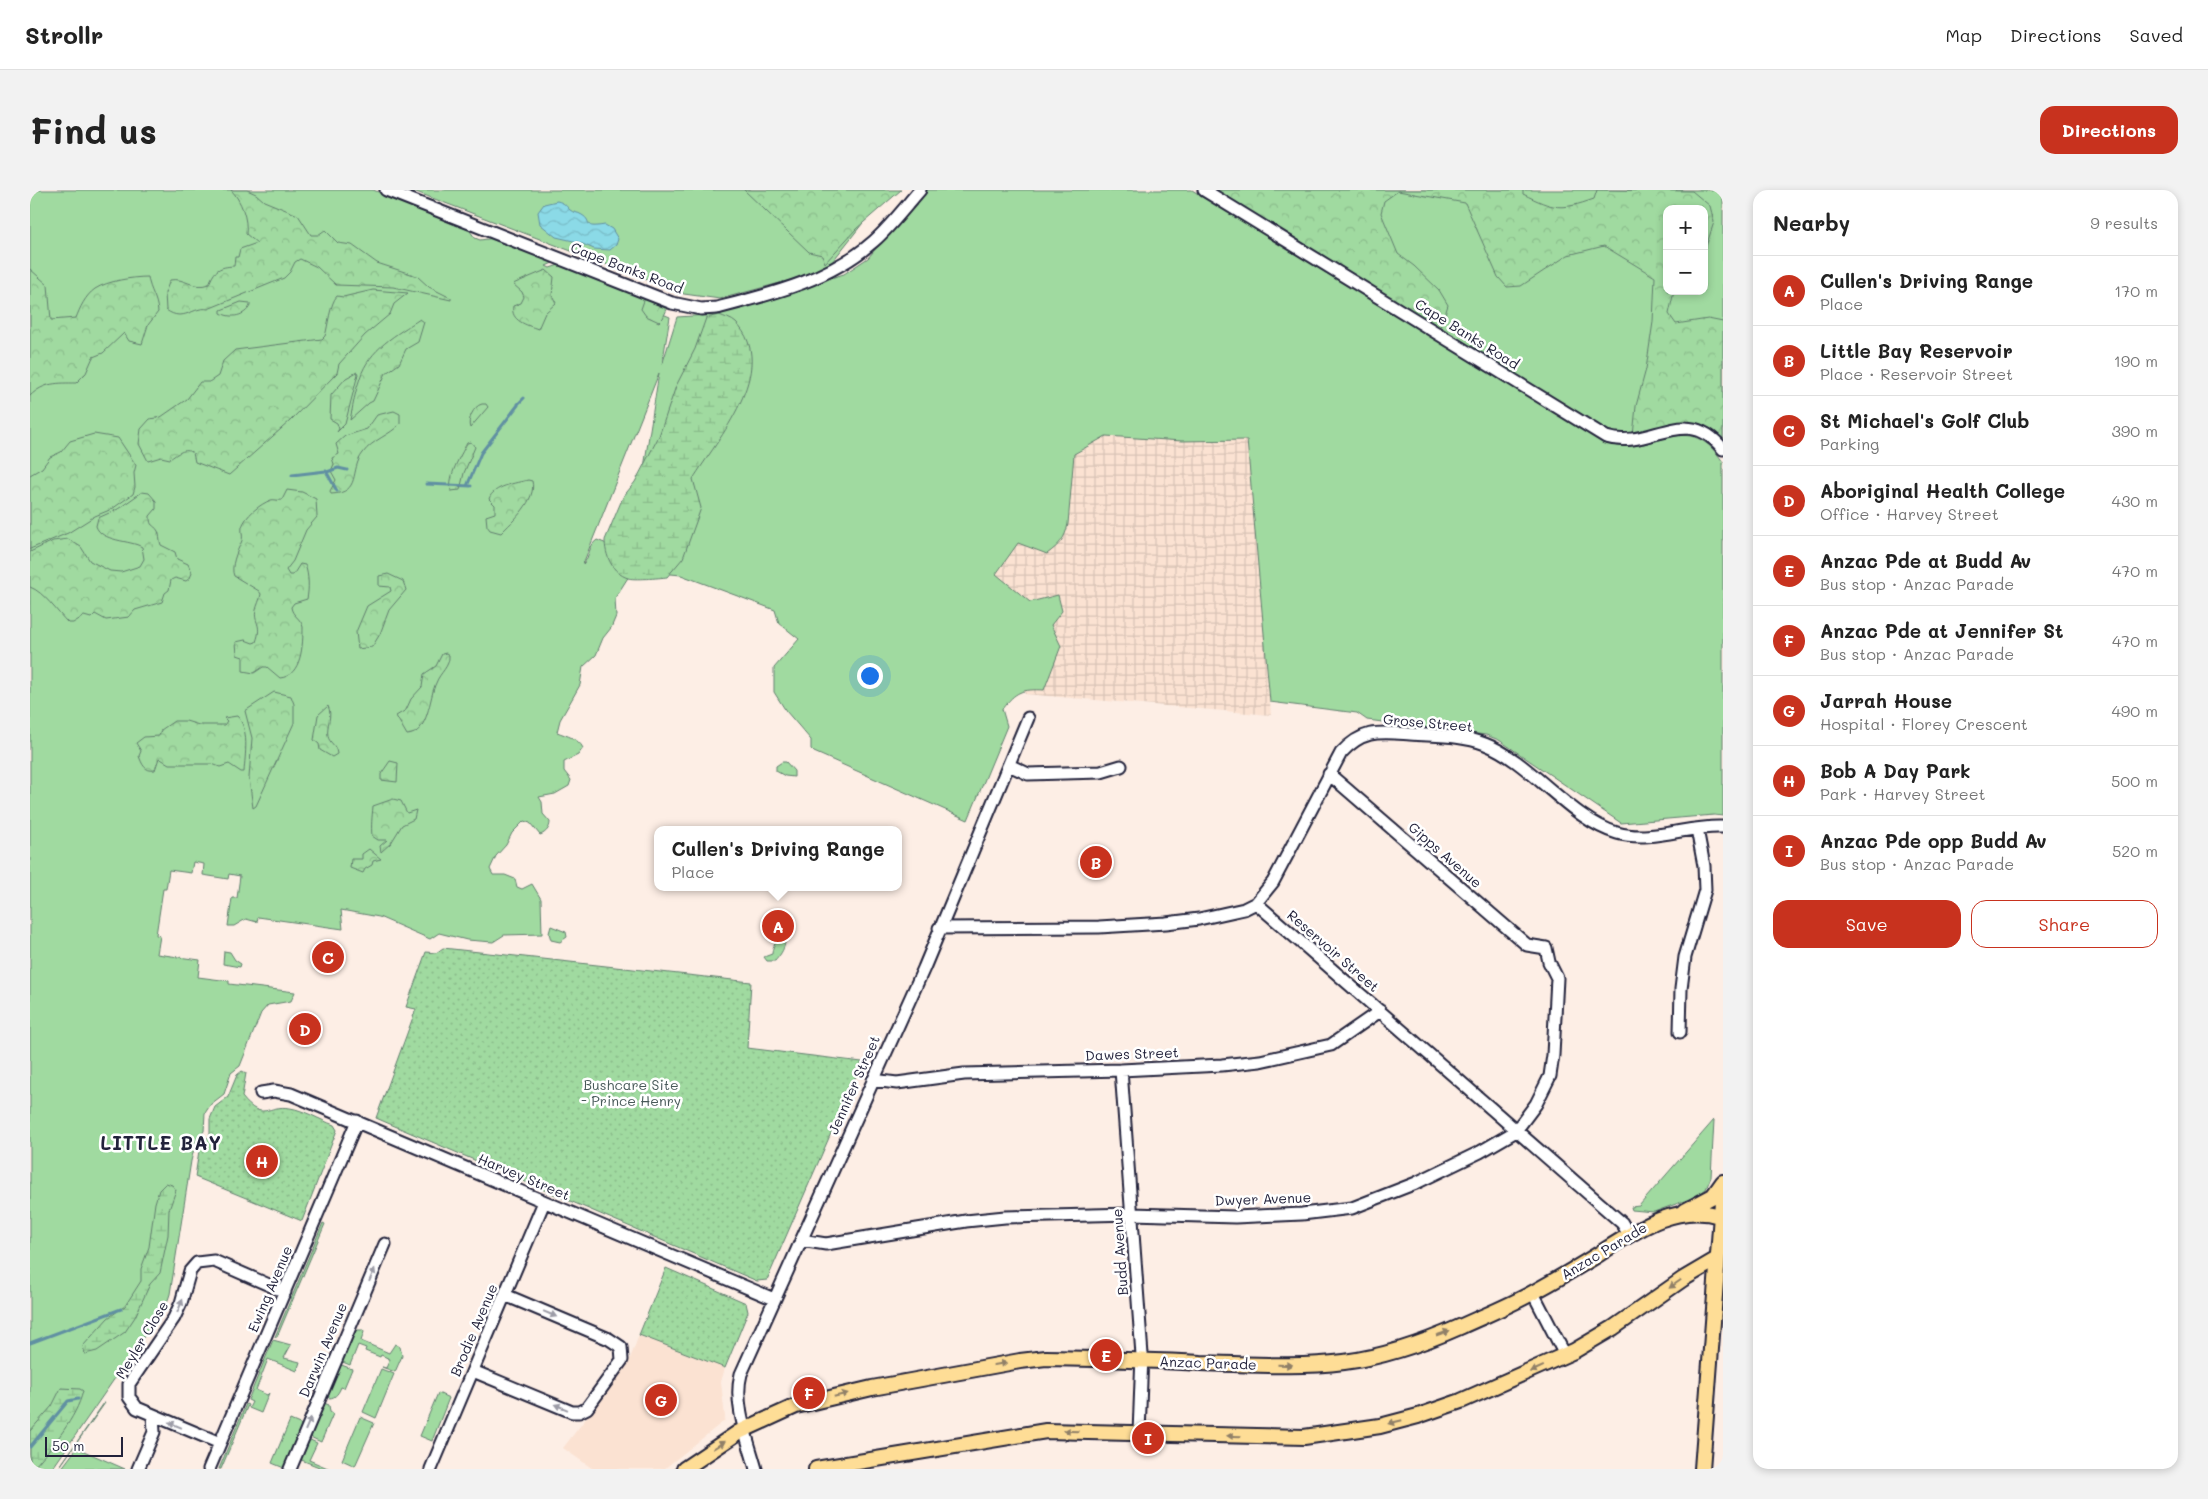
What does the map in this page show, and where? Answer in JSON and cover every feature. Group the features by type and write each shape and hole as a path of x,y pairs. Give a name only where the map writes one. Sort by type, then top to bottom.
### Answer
{"main road":[{"path":"1683,1213 1692,1206 1713,1196 1723,1182"},
{"path":"1702,1469 1723,1188"},
{"name":"Anzac Parade","path":"684,1469 746,1428 786,1410 834,1396 1020,1361 1046,1358 1297,1365 1351,1361 1398,1349 1454,1329 1533,1293 1599,1254 1628,1233 1650,1223 1683,1213 1709,1212 1722,1216"},
{"path":"816,1469 1035,1432 1284,1437 1355,1431 1399,1421 1442,1408 1485,1391 1565,1355 1613,1328 1683,1279 1717,1259"}],"street":[{"name":"Cape Banks Road","path":"386,190 672,303 706,309 717,308 784,289 838,268 875,240 920,190"},
{"name":"Cape Banks Road","path":"1204,190 1606,437 1618,441 1630,441 1669,429 1688,427 1708,434 1723,449"},
{"name":"Jennifer Street","path":"756,1469 738,1386 741,1374 924,968 939,928 1028,718"},
{"name":"Grose Street","path":"1256,903 1273,882 1341,753 1350,742 1377,732 1468,740 1485,744 1502,753 1585,816 1606,828 1628,835 1641,836 1723,827"},
{"path":"1009,765 1028,774 1101,772 1121,766"},
{"name":"Gipps Avenue","path":"1329,774 1527,945 1546,948"},
{"path":"1680,1032 1681,990 1685,957 1705,890 1704,866 1697,829"},
{"path":"939,928 1099,927 1166,923 1229,913 1256,903"},
{"name":"Reservoir Street","path":"1256,903 1622,1223 1628,1233"},
{"name":"Dwyer Avenue","path":"801,1240 826,1244 966,1221 1005,1217 1132,1214 1235,1217 1302,1214 1352,1208 1416,1183 1480,1152 1516,1129 1536,1104 1550,1076 1553,1055 1557,978 1549,962 1546,948"},
{"name":"Dawes Street","path":"872,1080 898,1083 964,1074 1121,1070 1222,1065 1260,1061 1331,1045 1380,1011"},
{"name":"Budd Avenue","path":"1121,1070 1142,1360 1139,1433"},
{"name":"Harvey Street","path":"261,1093 270,1091 284,1092 357,1121 774,1299"},
{"name":"Ewing Avenue","path":"209,1469 357,1121"},
{"name":"Brodie Avenue","path":"431,1469 544,1202"},
{"name":"Darwin Avenue","path":"290,1469 385,1244"},
{"name":"Meyler Close","path":"220,1443 134,1406 129,1397 129,1386 174,1318 193,1266 203,1261 214,1260 285,1292"},
{"path":"1533,1293 1565,1355"},
{"path":"473,1371 572,1412 579,1412 589,1406 622,1360 621,1348 609,1338 505,1295"},
{"path":"138,1469 154,1432 153,1415"}],"shaded area":[{"path":"858,277 1240,374 1256,516 1271,715 1025,694"},
{"path":"639,1335 725,1368 721,1382 724,1421 664,1469 593,1469 563,1448 628,1364"}],"green space":[{"path":"30,190 373,190 465,224 475,238 480,240 495,238 555,262 546,266 550,268 562,264 646,299 643,306 670,317 662,365 677,317 708,315 844,274 868,258 925,190 1192,190 1600,441 1618,446 1635,446 1680,435 1694,437 1709,445 1723,462 1723,816 1714,815 1621,823 1499,740 1486,735 1367,720 1357,713 1270,702 1247,440 1182,441 1106,436 1074,454 1068,524 1063,538 1047,554 1018,543 996,574 1030,602 1058,595 1062,611 1051,625 1061,646 1044,690 1020,692 1011,698 1002,709 1007,726 968,820 811,749 811,740 786,711 774,692 774,668 799,639 779,623 775,610 681,575 630,570 629,576 615,598 616,616 611,628 603,638 596,655 583,667 580,685 560,720 557,732 575,740 583,748 578,755 564,762 564,771 571,780 569,786 555,794 539,797 542,802 543,814 550,822 546,832 540,835 530,823 524,821 512,833 506,845 496,856 490,869 493,875 505,875 515,879 517,887 522,889 532,884 541,899 542,934 504,935 493,942 467,940 439,933 430,939 379,917 341,910 343,929 258,917 257,922 246,919 234,926 228,926 232,898 237,898 240,876 229,874 228,879 203,875 204,864 193,862 191,873 169,870 166,889 163,889 156,935 160,936 157,954 200,960 198,977 229,981 229,984 295,992 291,1001 268,1005 261,1013 240,1066 231,1073 224,1094 211,1104 205,1113 204,1131 196,1141 191,1161 167,1303 52,1469 30,1469","holes":["659,373 629,562 607,544 597,540 592,545 583,564"]},
{"path":"231,190 247,190 256,194 264,201 298,215 311,235 318,235 325,230 338,243 352,245 377,263 417,276 429,287 451,298 451,300 393,287 336,285 317,267 300,259 295,262 290,272 284,278 208,309 183,315 172,314 166,310 165,293 170,280 180,280 193,285 209,284 213,275 218,270 234,266 235,257 238,257 240,249 257,243 246,234 243,210"},
{"path":"411,190 889,190 828,267 791,280 720,299 684,294"},
{"path":"744,190 901,190 856,229 825,263 822,255 809,252"},
{"path":"1214,190 1723,190 1723,441 1711,432 1631,436 1605,432"},
{"path":"1214,190 1523,190 1523,194 1542,203 1557,207 1565,207 1594,199 1597,190 1692,191 1710,206 1714,222 1708,241 1708,205 1663,205 1663,295 1673,295 1669,314 1676,324 1708,319 1723,322 1723,441 1708,430 1633,436 1636,406 1646,369 1653,322 1655,277 1604,246 1568,255 1521,286 1507,287 1498,277 1465,203 1398,191 1384,201 1381,213 1398,254 1414,266 1439,290 1448,305 1442,324 1437,329"},
{"path":"30,269 48,285 51,320 76,318 81,306 91,292 100,286 120,280 142,277 148,277 158,312 148,325 142,344 129,341 124,333 103,353 93,357 86,373 76,383 57,383 46,386 35,391 30,396"},
{"path":"546,270 554,277 552,295 556,303 545,313 538,329 520,322 514,315 513,306 521,303 524,297 522,292 513,284"},
{"path":"373,290 408,293 394,304 390,314 365,335 339,364 337,373 290,421 229,475 195,462 193,453 190,451 181,452 170,459 161,457 148,461 139,444 141,429 150,419 161,417 187,399 200,382 209,382 218,376 223,361 235,350 322,339 325,336 331,309 337,296 343,297"},
{"path":"646,295 668,307 659,322 646,316 641,309"},
{"path":"241,302 250,303 245,312 233,316 221,313 221,310"},
{"path":"719,315 736,323 748,341 751,361 748,382 729,424 693,479 701,508 683,558 667,577 631,579 622,576 610,563 606,552 605,540 623,497 635,482 659,436 676,386 695,349 706,318"},
{"path":"420,319 424,322 418,342 406,349 399,364 386,373 373,401 350,420 358,383 370,359 385,343"},
{"path":"357,372 345,424 337,432 339,429 337,423 330,419 331,395 346,378"},
{"path":"482,404 486,404 488,407 470,428 469,422 472,414"},
{"path":"394,411 400,414 400,424 367,448 356,466 353,480 347,490 331,494 330,491 336,480 331,471 334,464 332,458 339,454 336,444 345,436 367,429 377,415"},
{"path":"94,434 118,438 136,465 133,494 112,509 95,516 68,533 30,549 30,475 42,468 50,457 61,452 70,441"},
{"path":"471,442 475,447 464,473 460,490 451,491 451,479 455,466 467,443"},
{"path":"528,480 532,481 533,488 528,503 523,510 501,533 490,530 487,526 486,516 495,513 495,505 489,499 491,495 500,488"},
{"path":"287,490 302,492 316,499 317,517 306,530 293,561 286,570 289,575 293,575 300,564 305,565 308,591 307,599 294,603 291,607 303,627 300,658 293,672 280,678 267,667 263,667 254,673 243,671 243,657 237,655 236,642 245,640 253,643 256,642 259,631 255,614 261,594 234,576 233,564 242,541 242,527 246,519 253,511 267,502 282,500"},
{"path":"142,492 149,493 156,501 156,509 150,516 150,520 151,524 158,531 161,545 175,552 177,559 188,564 192,573 190,578 186,581 175,578 171,580 169,590 165,593 162,602 135,610 129,617 106,620 95,614 91,618 84,616 73,623 68,623 45,598 30,587 30,552 53,541 68,539 81,547 90,561 110,571 121,572 140,566 144,559 142,547 110,538 99,531 96,526 98,518 118,509"},
{"path":"388,574 403,581 406,590 389,610 380,634 372,647 358,649 356,632 367,606 391,591 390,587 379,586 379,576"},
{"path":"446,653 449,655 448,663 436,683 424,722 414,733 407,735 396,716 406,710 411,699 422,687 424,674 436,666 442,654"},
{"path":"274,692 291,696 294,704 294,723 256,806 253,808 249,778 252,738 245,711"},
{"path":"328,706 330,713 328,736 337,754 332,757 320,750 319,744 314,740 318,715"},
{"path":"237,716 244,728 245,735 244,772 229,764 220,767 212,764 169,764 159,758 155,770 149,770 141,762 139,756 141,751 136,743 144,737 159,736 161,730 174,721 186,721 199,725 224,725 227,721 224,718"},
{"path":"390,761 398,763 397,782 381,780 381,774"},
{"path":"786,762 794,771 794,777 785,776 776,771 776,766"},
{"path":"393,799 401,801 407,813 416,810 414,819 402,825 391,843 381,852 380,846 387,840 378,840 372,836 373,806"},
{"path":"369,849 381,859 373,861 372,865 365,869 363,873 350,868 351,859 362,859 362,854"},
{"path":"551,926 566,932 567,937 560,942 551,940 549,933"},
{"path":"782,929 785,938 783,950 775,961 767,961 764,957 772,954 779,931"},
{"name":"Bushcare Site - Prince Henry","path":"443,948 751,982 747,1048 862,1062 767,1280 757,1281 376,1118 416,1009 406,1007 426,952 436,953"},
{"path":"224,951 230,952 235,960 241,964 240,967 223,964"},
{"path":"242,1071 246,1073 242,1097 255,1109 265,1111 282,1107 295,1109 334,1125 337,1130 302,1221 195,1177 200,1144 210,1136 210,1119 215,1107 228,1097 237,1075"},
{"path":"1714,1120 1711,1177 1706,1189 1695,1197 1654,1212 1632,1210 1631,1207 1639,1206"},
{"path":"166,1183 172,1185 176,1190 169,1210 168,1235 160,1273 150,1284 135,1317 125,1332 97,1351 85,1354 83,1346 108,1318 125,1306 141,1281 141,1269 149,1247 155,1203 159,1190"},
{"path":"323,1223 325,1224 277,1337 275,1337"},
{"path":"666,1268 746,1303 748,1312 725,1368 639,1335"},
{"path":"363,1330 364,1332 361,1341 389,1353 395,1344 400,1347 402,1356 395,1372 382,1367 386,1368 390,1359 365,1351 366,1348 358,1345 350,1365 340,1361 353,1332"},
{"path":"273,1340 291,1345 284,1358 300,1362 297,1371 268,1359 256,1390 267,1395 269,1393 261,1413 249,1408 252,1402 248,1400"},
{"path":"339,1364 352,1369 344,1388 341,1387 335,1396 329,1398 326,1393"},
{"path":"381,1369 394,1374 376,1418 363,1412"},
{"path":"61,1388 80,1389 83,1391 80,1401 63,1431 35,1466 30,1469 30,1431 52,1406"},
{"path":"438,1393 449,1398 432,1441 420,1436"},
{"path":"104,1403 105,1403 58,1469"},
{"path":"324,1403 329,1405 330,1412 333,1414 321,1442 308,1436"},
{"path":"246,1404 248,1405 221,1469 219,1469"},
{"path":"360,1417 374,1423 355,1466 342,1460"},
{"path":"290,1420 302,1425 284,1468 272,1463"},
{"path":"308,1439 317,1443 309,1460 330,1469 324,1469 299,1459"},
{"path":"77,1448 125,1469 61,1469"}],"water":[{"path":"557,201 563,203 571,211 582,215 590,225 605,225 612,229 618,239 616,245 610,250 594,249 578,242 556,237 540,224 538,212 544,204"}],"waterway":[{"path":"518,404 524,398"},
{"path":"467,486 481,453 518,405"},
{"path":"327,472 338,468 347,470"},
{"path":"292,475 326,471 337,491"},
{"path":"426,484 471,486"},
{"path":"30,1343 121,1309"},
{"path":"30,1447 68,1401 78,1399"}],"place":[{"name":"Little Bay Reservoir","path":"1096,862"},
{"name":"Cullen's Driving Range","path":"778,926"},
{"name":"St Michael's Golf Club","path":"328,957"},
{"name":"Aboriginal Health College","path":"305,1029"},
{"name":"Bob A Day Park","path":"262,1161"},
{"name":"Anzac Pde at Budd Av","path":"1106,1355"},
{"name":"Anzac Pde at Jennifer St","path":"809,1393"},
{"name":"Jarrah House","path":"661,1400"},
{"name":"Anzac Pde opp Budd Av","path":"1148,1438"}],"district":[{"name":"LITTLE BAY","path":"161,1143"}]}
